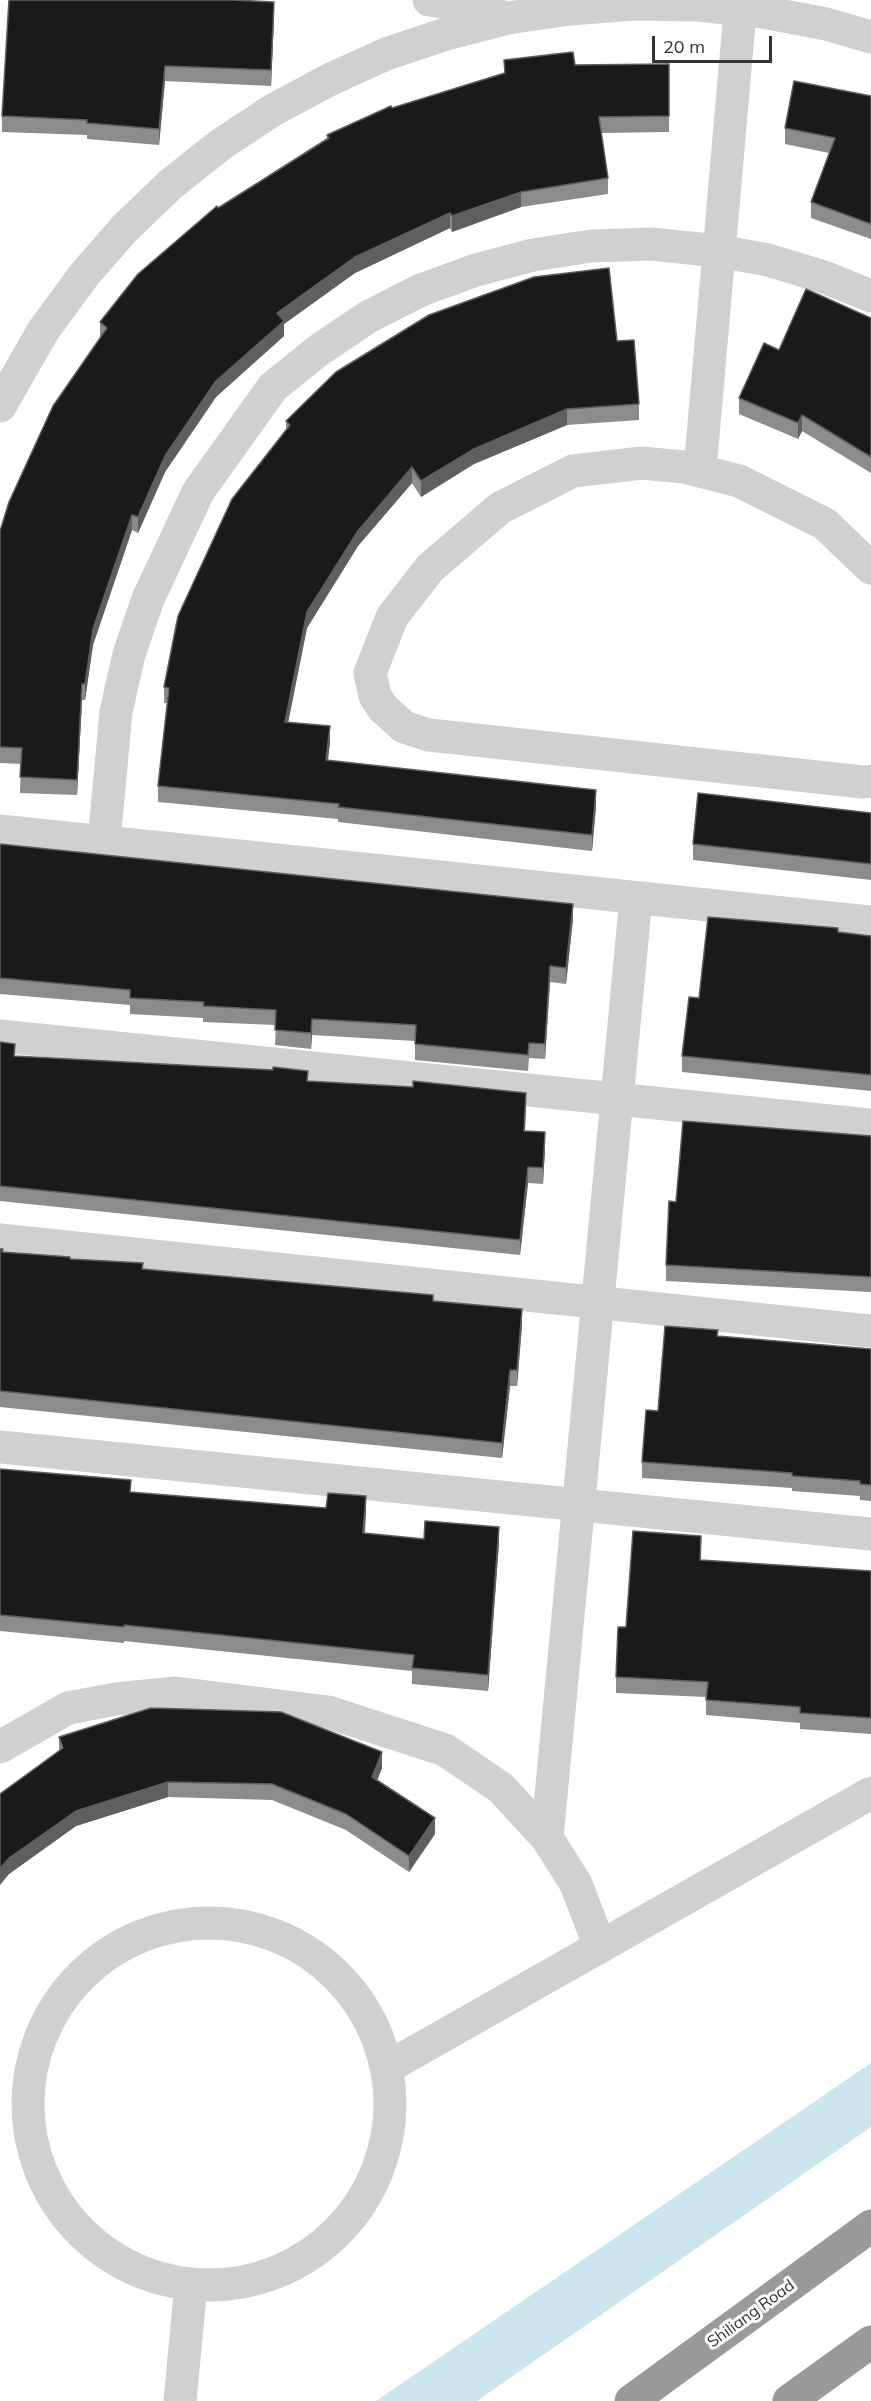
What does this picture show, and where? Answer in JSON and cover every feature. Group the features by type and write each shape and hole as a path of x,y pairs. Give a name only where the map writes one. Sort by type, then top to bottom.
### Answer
{"highway":[{"name":"Shiliang Road","path":"632,2401 871,2226"},
{"path":"789,2401 871,2342"}],"lane":[{"path":"429,0 470,6 508,18"},
{"path":"0,406 43,331 84,275 125,228 171,184 220,145 273,110 338,75 386,54 446,34 508,18 570,9 634,4 741,5 826,24 871,37"},
{"path":"700,470 741,5"},
{"path":"826,24 871,29"},
{"path":"104,842 116,712 129,654 148,599 198,492 273,387 318,350 368,317 421,290 476,270 533,255 591,246 651,244 719,251 768,260 824,276 871,296"},
{"path":"871,568 825,524 740,481 684,467 642,463 573,471 500,508 430,568 392,617 370,673 375,696 383,708 404,727 429,735 851,781 871,781"},
{"path":"0,831 871,922"},
{"path":"547,1838 636,898"},
{"path":"0,1036 871,1125"},
{"path":"0,1240 871,1331"},
{"path":"0,1447 871,1534"},
{"path":"0,1747 68,1708 116,1699 176,1694 328,1712 445,1750 501,1788 547,1838 576,1884 600,1947"},
{"path":"388,2067 871,1793"},
{"path":"218,1923 252,1928 285,1939 314,1956 340,1978 362,2005 378,2035 388,2067 391,2095 386,2150 374,2181 357,2211 334,2236 308,2257 277,2272 244,2282 210,2286 176,2282 144,2273 113,2258 86,2237 63,2212 45,2183 33,2151 27,2118 28,2084 35,2050 48,2019 67,1990 91,1966 119,1947 151,1932 195,1924 218,1923"},
{"path":"180,2401 191,2284"}],"water":[{"path":"871,2063 871,2127 477,2401 376,2401"}],"building":[{"path":"9,0 274,2 271,70 165,66 159,129 87,123 87,120 2,116"},
{"path":"573,52 575,65 669,64 669,116 599,117 608,178 521,192 452,216 450,213 355,257 277,313 284,321 216,381 165,456 138,517 132,515 93,629 85,684 82,684 77,780 20,777 22,748 0,747 0,531 9,502 53,406 107,328 100,322 138,274 217,206 218,208 329,138 327,135 391,106 392,108 505,73 504,60"},
{"path":"794,81 871,96 871,224 811,202 835,138 785,128"},
{"path":"609,268 617,341 634,340 639,404 567,409 474,449 421,481 412,467 358,531 307,612 285,722 330,726 326,760 596,790 592,835 338,807 339,804 158,786 169,688 164,687 178,616 232,499 290,425 286,421 336,372 429,315 534,277"},
{"path":"806,289 871,318 871,457 802,415 798,423 739,398 764,343 779,350"},
{"path":"698,793 871,813 871,864 693,844"},
{"path":"0,844 573,904 566,968 550,966 545,1044 529,1043 528,1055 415,1044 416,1025 312,1019 311,1033 275,1030 276,1010 203,1006 204,1002 130,998 130,990 0,978"},
{"path":"708,917 838,928 838,932 871,936 871,1075 682,1056 689,997 699,998"},
{"path":"0,1042 15,1044 14,1056 273,1070 273,1067 308,1071 307,1081 413,1087 413,1081 526,1093 524,1131 545,1132 543,1168 528,1167 520,1240 0,1186"},
{"path":"683,1121 871,1136 871,1277 666,1265 669,1201 676,1202"},
{"path":"0,1249 3,1249 2,1252 70,1257 70,1259 143,1263 142,1269 433,1295 433,1301 522,1309 517,1370 510,1370 502,1443 0,1391"},
{"path":"665,1326 718,1330 717,1336 871,1349 871,1485 860,1484 860,1481 792,1476 792,1473 642,1462 646,1410 658,1411"},
{"path":"0,1469 131,1480 130,1492 326,1508 328,1493 366,1496 363,1533 424,1539 425,1521 499,1527 488,1675 412,1668 414,1655 124,1625 124,1627 0,1615"},
{"path":"633,1531 701,1536 700,1560 871,1571 871,1718 800,1713 800,1707 706,1700 708,1682 616,1677 618,1627 626,1627"},
{"path":"151,1708 281,1712 382,1752 372,1777 435,1818 409,1856 346,1814 272,1784 168,1782 76,1811 9,1858 0,1869 0,1794 63,1748 59,1737"}]}
